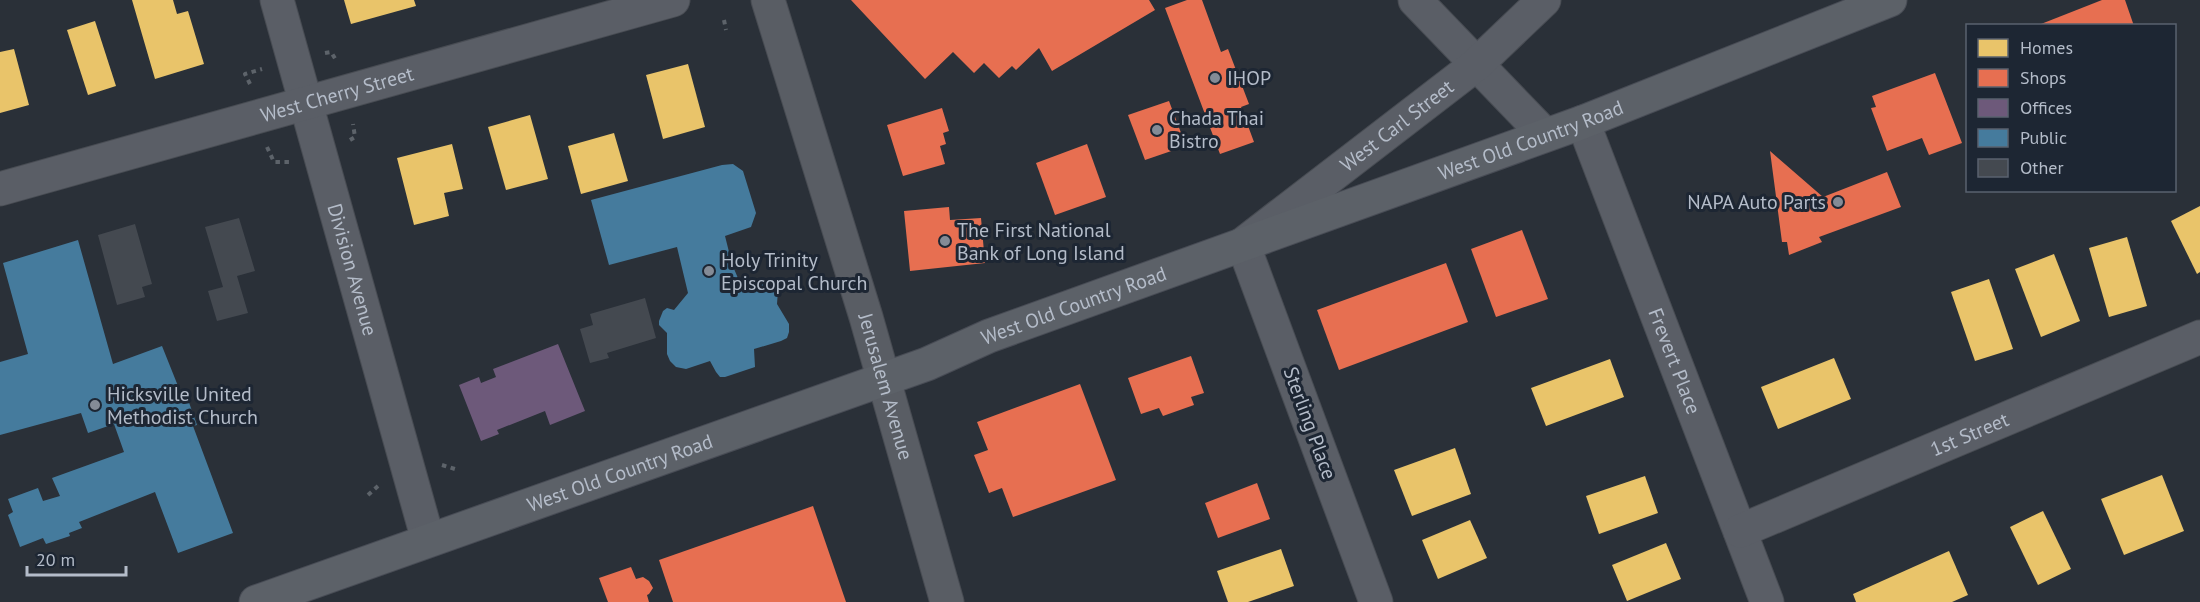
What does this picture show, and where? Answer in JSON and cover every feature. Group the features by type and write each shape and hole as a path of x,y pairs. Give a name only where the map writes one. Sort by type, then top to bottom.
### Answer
{"main road":[{"name":"Jerusalem Avenue","path":"768,0 884,380 947,602"},
{"name":"West Old Country Road","path":"256,602 884,380 927,364 989,336 1583,122 1890,0"}],"street":[{"name":"Division Avenue","path":"277,0 428,540"},
{"name":"West Cherry Street","path":"0,189 673,0"},
{"path":"1415,0 1545,135"},
{"name":"West Carl Street","path":"1243,244 1477,64 1544,0"},
{"name":"Frevert Place","path":"1583,122 1767,602"},
{"name":"Sterling Place","path":"1243,244 1376,602"},
{"name":"1st Street","path":"1740,531 2200,337"}],"path":[{"path":"724,20 726,30"},
{"path":"245,74 268,67"},
{"path":"266,145 274,162 293,162"},
{"path":"441,465 458,470"},
{"path":"368,495 378,486"}],"building: Homes":[{"path":"132,0 173,0 177,14 188,11 204,64 155,79"},
{"path":"344,0 414,0 416,6 351,24"},
{"path":"95,21 116,86 88,95 67,30"},
{"path":"14,49 29,105 0,113 0,52"},
{"path":"688,64 705,127 663,139 646,75"},
{"path":"530,115 548,179 506,190 488,127"},
{"path":"614,133 628,181 581,194 568,146"},
{"path":"452,144 463,189 444,193 449,216 414,225 397,158"},
{"path":"2200,206 2200,272 2197,274 2171,221"},
{"path":"2127,237 2147,306 2109,317 2089,248"},
{"path":"2054,254 2080,321 2041,337 2015,269"},
{"path":"1989,279 2013,349 1975,361 1951,292"},
{"path":"1834,358 1851,399 1778,429 1761,387"},
{"path":"1610,359 1624,397 1546,426 1531,388"},
{"path":"1455,448 1471,494 1412,516 1394,470"},
{"path":"2162,475 2184,531 2124,555 2101,499"},
{"path":"1645,476 1658,513 1599,534 1586,496"},
{"path":"2043,511 2071,569 2038,585 2010,527"},
{"path":"1470,520 1487,558 1438,579 1422,540"},
{"path":"1666,543 1681,579 1627,601 1612,565"},
{"path":"1281,549 1294,586 1248,602 1228,602 1217,571"},
{"path":"1949,551 1968,595 1952,602 1856,602 1853,594"}],"building: Shops":[{"path":"851,0 1149,0 1155,10 1052,71 1039,48 1016,70 1012,66 999,78 984,63 974,73 953,52 925,79"},
{"name":"IHOP","path":"1187,0 1202,0 1221,52 1228,49 1249,104 1241,107 1254,142 1220,154 1165,8"},
{"path":"2102,0 2125,0 2133,24 2041,24"},
{"path":"1935,73 1962,143 1929,155 1922,138 1887,151 1871,108 1876,107 1872,96"},
{"name":"Chada Thai Bistro","path":"1169,101 1186,146 1145,160 1128,115"},
{"path":"942,108 949,131 943,133 946,144 940,146 945,164 903,176 887,125"},
{"path":"1087,144 1106,197 1055,215 1036,163"},
{"name":"NAPA Auto Parts","path":"1770,151 1823,197 1887,172 1901,207 1819,237 1822,242 1789,255 1787,242 1782,242"},
{"name":"The First National Bank of Long Island","path":"949,207 950,220 981,218 985,263 910,271 904,211"},
{"path":"1522,230 1548,299 1496,317 1471,249"},
{"path":"1446,263 1468,322 1339,370 1317,310"},
{"path":"1191,356 1204,393 1191,397 1194,405 1163,416 1159,408 1141,414 1128,378"},
{"path":"1080,384 1116,480 1013,517 1002,488 989,493 974,455 988,450 977,422"},
{"path":"1257,483 1270,519 1218,538 1205,503"},
{"path":"813,506 846,602 673,602 659,560"},
{"path":"631,567 636,579 643,577 653,588 647,595 649,602 608,602 599,578"}],"building: Offices":[{"path":"558,344 585,411 550,425 545,411 497,430 499,434 481,441 459,385 479,377 481,383 496,377 493,369"}],"building: Public":[{"name":"Holy Trinity Episcopal Church","path":"733,164 743,171 756,213 751,227 725,236 732,264 740,283 756,288 766,282 778,290 777,304 789,324 789,332 787,338 781,341 754,349 755,367 720,377 710,361 686,369 676,367 667,354 667,333 659,325 659,321 663,311 667,308 674,310 688,293 677,247 609,265 591,200"},
{"name":"Hicksville United Methodist Church","path":"78,240 113,364 162,346 182,396 186,394 197,425 193,426 233,533 178,553 155,492 79,522 82,528 69,533 70,536 46,544 43,538 20,547 8,515 13,512 8,499 38,488 43,501 60,496 52,478 124,452 114,424 88,433 81,413 0,435 0,362 28,354 3,263"}],"building: Other":[{"path":"239,218 255,271 237,276 248,313 217,321 208,291 223,287 205,227"},
{"path":"135,224 152,284 142,287 145,297 117,305 98,235"},
{"path":"645,298 656,338 607,353 609,358 590,363 580,329 593,325 590,314"}],"place":[{"name":"IHOP","path":"1215,78"},
{"name":"Chada Thai Bistro","path":"1157,130"},
{"name":"NAPA Auto Parts","path":"1838,202"},
{"name":"The First National Bank of Long Island","path":"945,241"},
{"name":"Holy Trinity Episcopal Church","path":"709,271"},
{"name":"Hicksville United Methodist Church","path":"95,405"}]}
